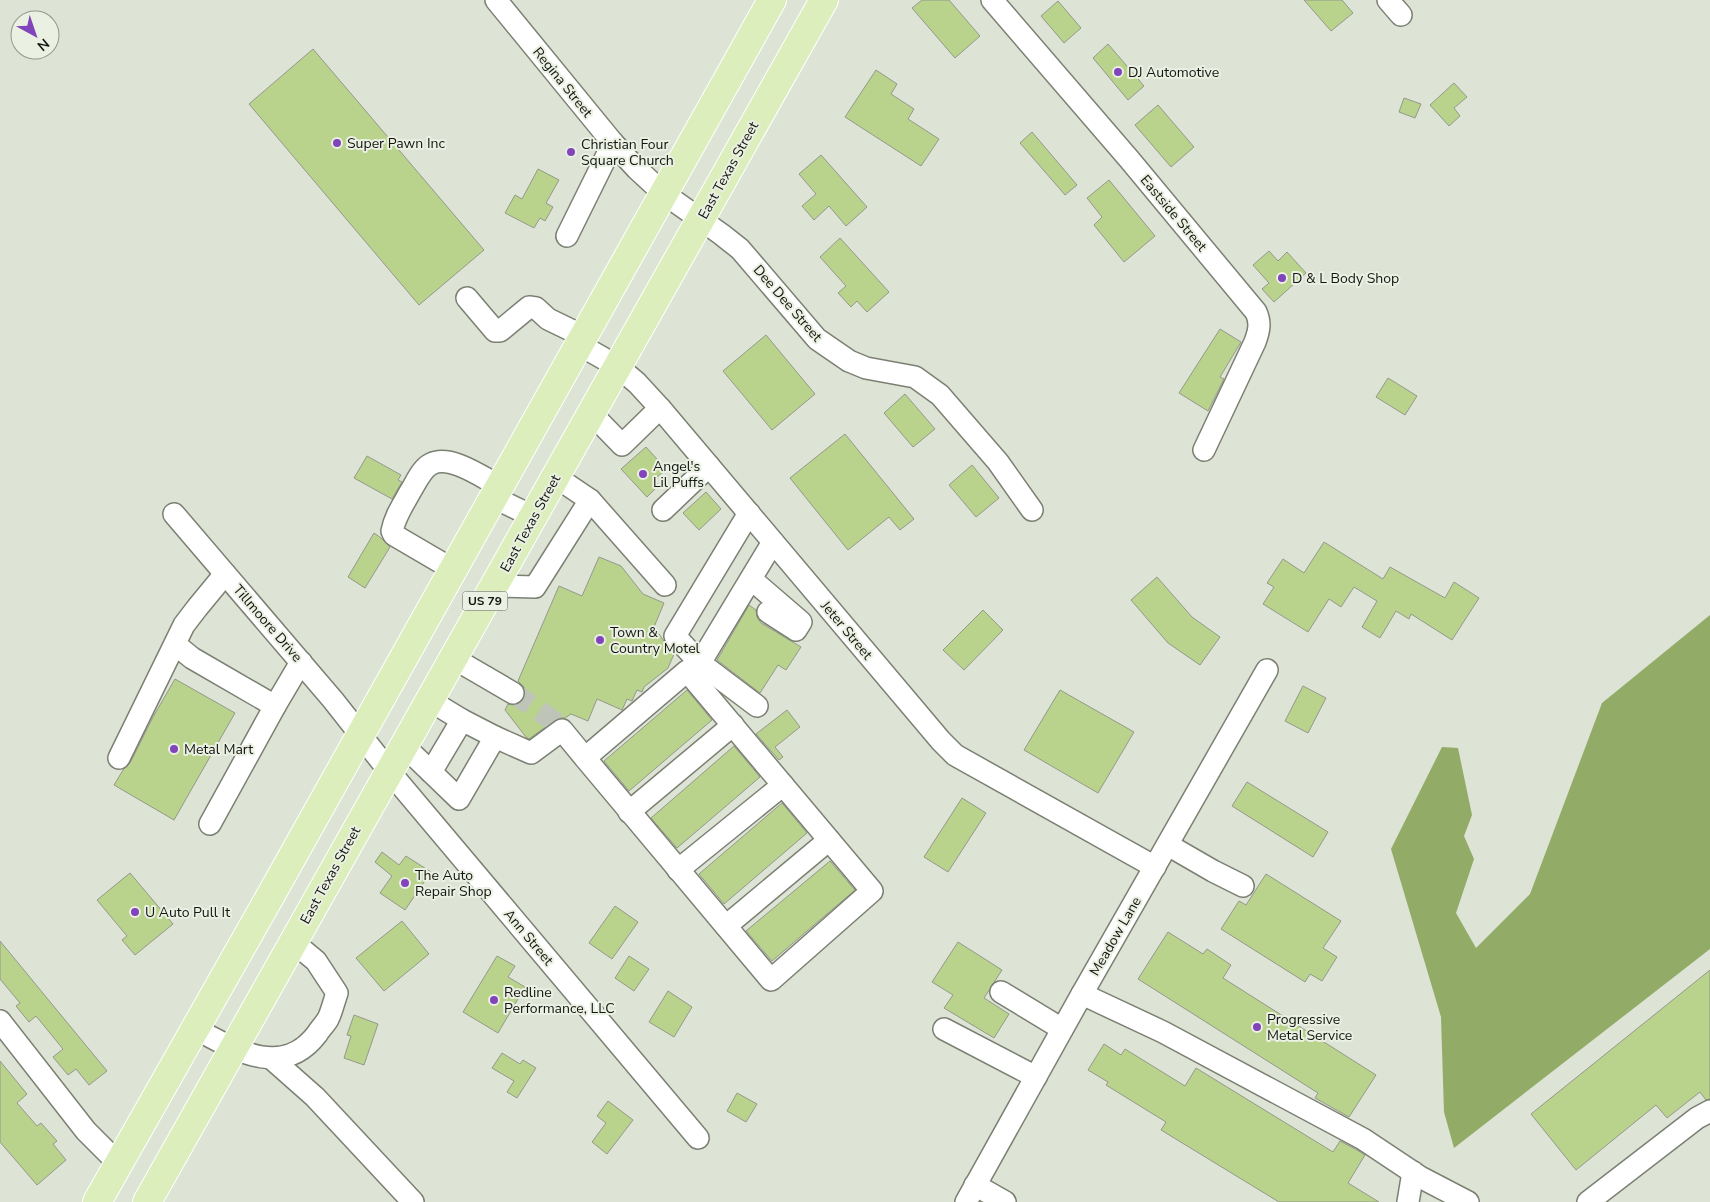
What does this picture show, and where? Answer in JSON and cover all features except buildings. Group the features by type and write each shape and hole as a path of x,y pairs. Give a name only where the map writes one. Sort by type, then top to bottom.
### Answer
{"main road":[{"name":"US 79","path":"97,1202 196,1029 772,0"},
{"name":"East Texas Street","path":"146,1202 824,0"}],"street":[{"name":"Regina Street","path":"496,0 613,143 637,169 663,193 700,220"},
{"name":"Eastside Street","path":"992,0 1129,159 1256,312 1260,320 1260,328 1255,342 1204,450"},
{"path":"567,236 613,143"},
{"name":"Dee Dee Street","path":"700,220 740,249 822,344 866,368 915,377 940,395 998,462 1032,510"},
{"name":"Jeter Street","path":"467,298 495,331 500,331 529,307 536,308 548,319 617,366 637,383 660,408 940,741 955,754 1155,867"},
{"path":"591,414 622,445 660,408"},
{"path":"452,569 394,535 392,530 394,521 422,472 430,464 450,462 463,467 534,517"},
{"path":"663,510 708,466"},
{"path":"556,477 590,500 665,585"},
{"path":"494,586 535,588 590,500"},
{"path":"749,513 675,636 700,663 757,706"},
{"name":"Tillmoore Drive","path":"174,514 301,662 360,735"},
{"path":"700,663 773,542"},
{"path":"119,758 176,646 184,625 225,574"},
{"path":"746,587 800,622 796,630 764,610 746,587"},
{"path":"176,646 192,658 275,706"},
{"path":"453,658 513,693"},
{"path":"210,824 301,662"},
{"name":"Meadow Lane","path":"970,1194 1062,1028 1267,670"},
{"path":"429,700 462,720 531,753 560,727 585,758 678,870 771,980 872,891 687,672 585,758"},
{"path":"431,772 462,720"},
{"path":"630,812 733,726"},
{"name":"Ann Street","path":"360,735 698,1138"},
{"path":"403,745 459,799 495,737"},
{"path":"678,870 783,785"},
{"path":"726,926 829,840"},
{"path":"1168,845 1243,886"},
{"path":"196,1029 232,1049 272,1059 292,1056 310,1043 328,1019 337,993 316,962 292,941"},
{"path":"1001,992 1062,1028"},
{"path":"1082,994 1163,1032 1355,1134 1413,1172 1468,1202"},
{"path":"0,1021 86,1131 119,1164"},
{"path":"944,1029 1036,1077"},
{"path":"272,1059 315,1097 413,1202"},
{"path":"1588,1202 1697,1118 1710,1111"},
{"path":"1408,1202 1413,1172"},
{"path":"970,1194 1005,1202"}],"green space":[{"path":"1710,615 1710,949 1454,1148 1444,1112 1441,1017 1391,849 1442,747 1458,748 1472,815 1464,836 1474,859 1456,913 1476,948 1530,894 1602,703"}],"tunnel":[{"path":"513,693 558,724"}],"place":[{"name":"DJ Automotive","path":"1118,72"},
{"name":"Super Pawn Inc","path":"337,143"},
{"name":"Christian Four Square Church","path":"571,152"},
{"name":"D & L Body Shop","path":"1282,278"},
{"name":"Angel's Lil Puffs","path":"643,474"},
{"name":"Town & Country Motel","path":"600,640"},
{"name":"Metal Mart","path":"174,749"},
{"name":"The Auto Repair Shop","path":"405,883"},
{"name":"U Auto Pull It","path":"135,912"},
{"name":"Redline Performance, LLC","path":"494,1000"},
{"name":"Progressive Metal Service","path":"1257,1027"}]}
